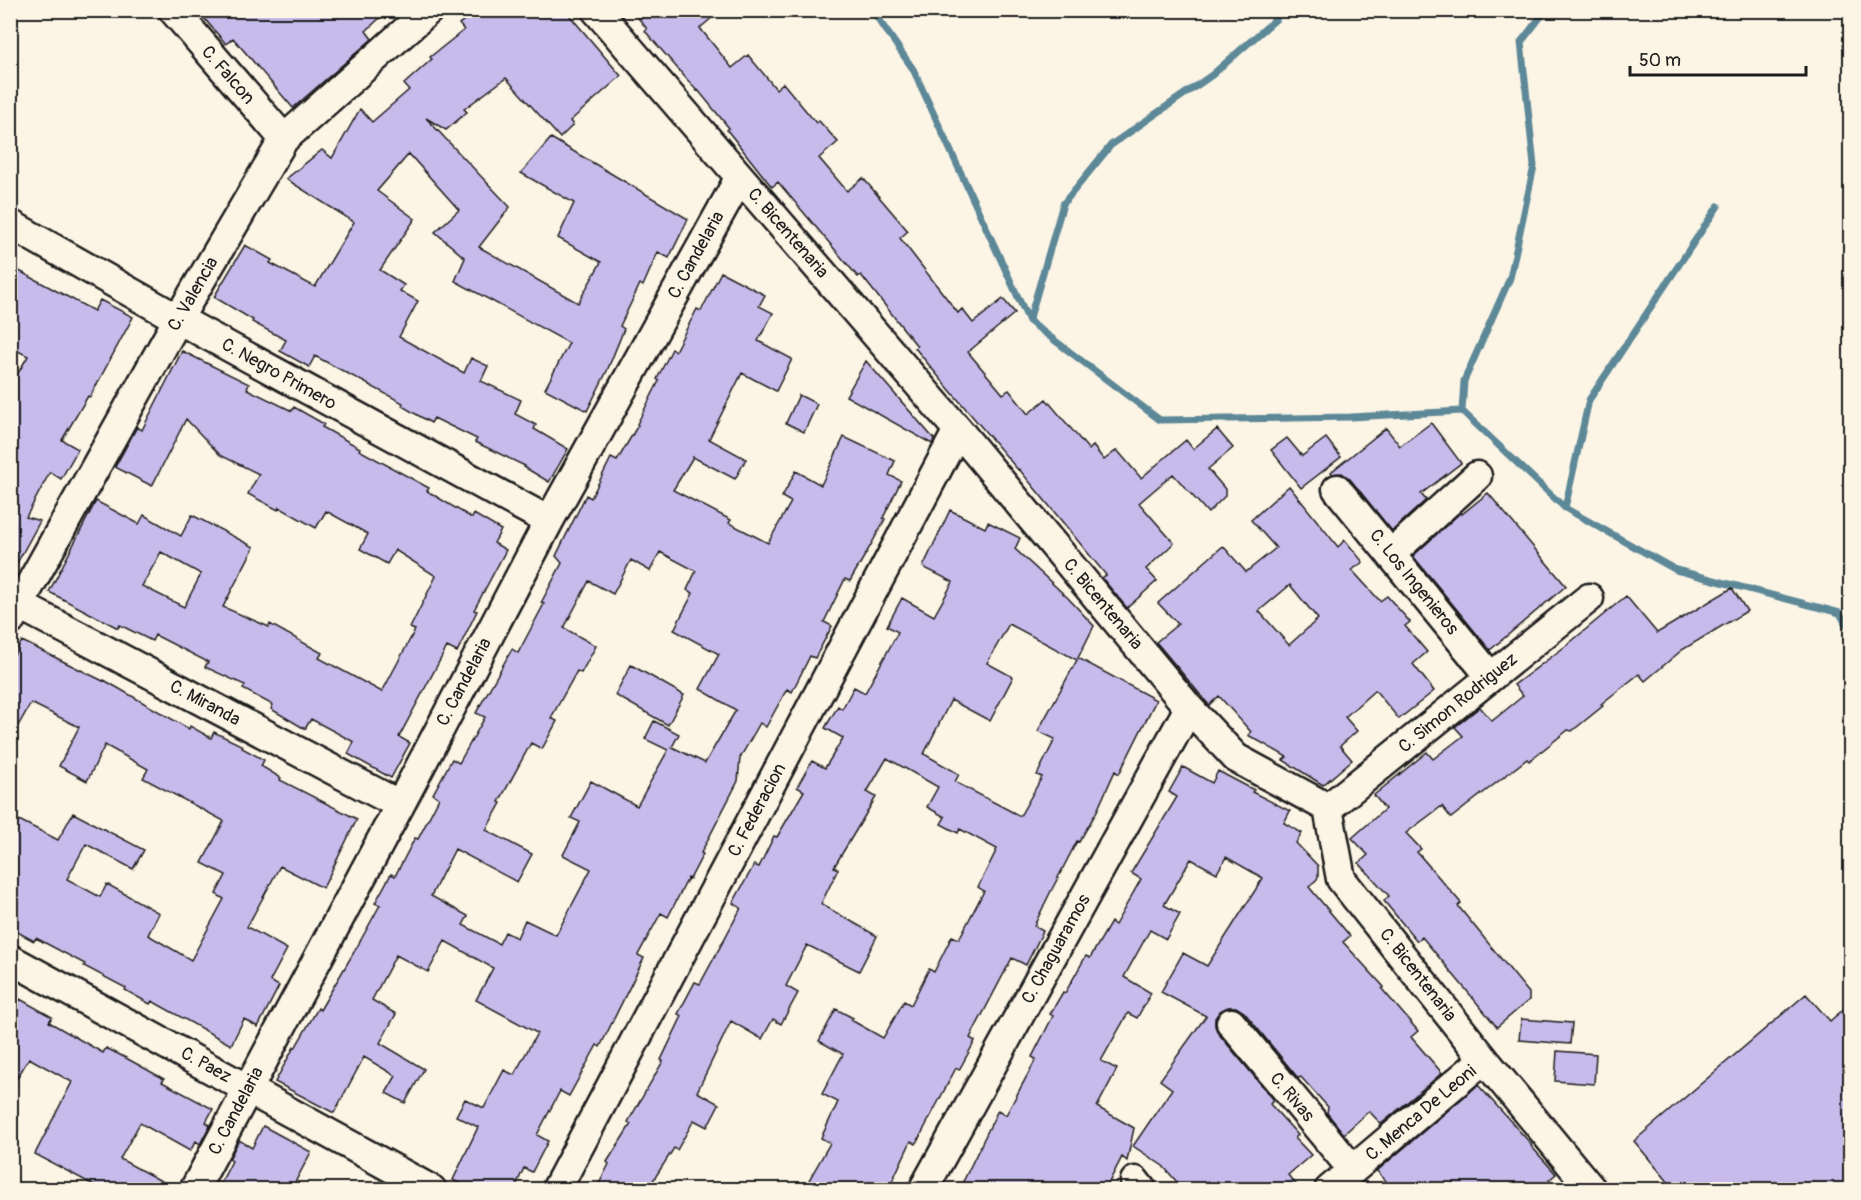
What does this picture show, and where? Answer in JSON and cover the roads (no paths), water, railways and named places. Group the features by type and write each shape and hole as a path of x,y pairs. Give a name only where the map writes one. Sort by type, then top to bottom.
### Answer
{"street":[{"name":"C. Falcon","path":"173,10 284,139"},
{"name":"C. Valencia","path":"13,609 178,319 284,139 429,10"},
{"name":"C. Bicentenaria","path":"596,10 958,430 1189,708 1236,758 1328,808 1341,879 1592,1190"},
{"name":"C. Candelaria","path":"194,1190 549,520 740,177"},
{"name":"C. Negro Primero","path":"10,224 178,319 549,520"},
{"name":"C. Federacion","path":"556,1190 958,430"},
{"path":"1391,554 1477,476"},
{"name":"C. Los Ingenieros","path":"1337,489 1490,676"},
{"name":"C. Simon Rodriguez","path":"1328,808 1589,598"},
{"name":"C. Miranda","path":"13,609 400,805"},
{"name":"C. Chaguaramos","path":"923,1190 1189,708"},
{"name":"C. Paez","path":"10,959 432,1190"},
{"name":"C. Rivas","path":"1231,1023 1353,1170"},
{"name":"C. Menca De Leoni","path":"1329,1190 1484,1059"}],"waterway":[{"path":"872,10 913,69 1029,321 1160,420 1351,417 1462,411 1565,508 1676,570 1840,613 1850,632"},
{"path":"1029,321 1063,204 1111,145 1212,75 1276,19 1281,10"},
{"path":"1462,411 1464,381 1510,278 1534,166 1521,42 1546,10"},
{"path":"1565,508 1589,400 1718,206"}]}
